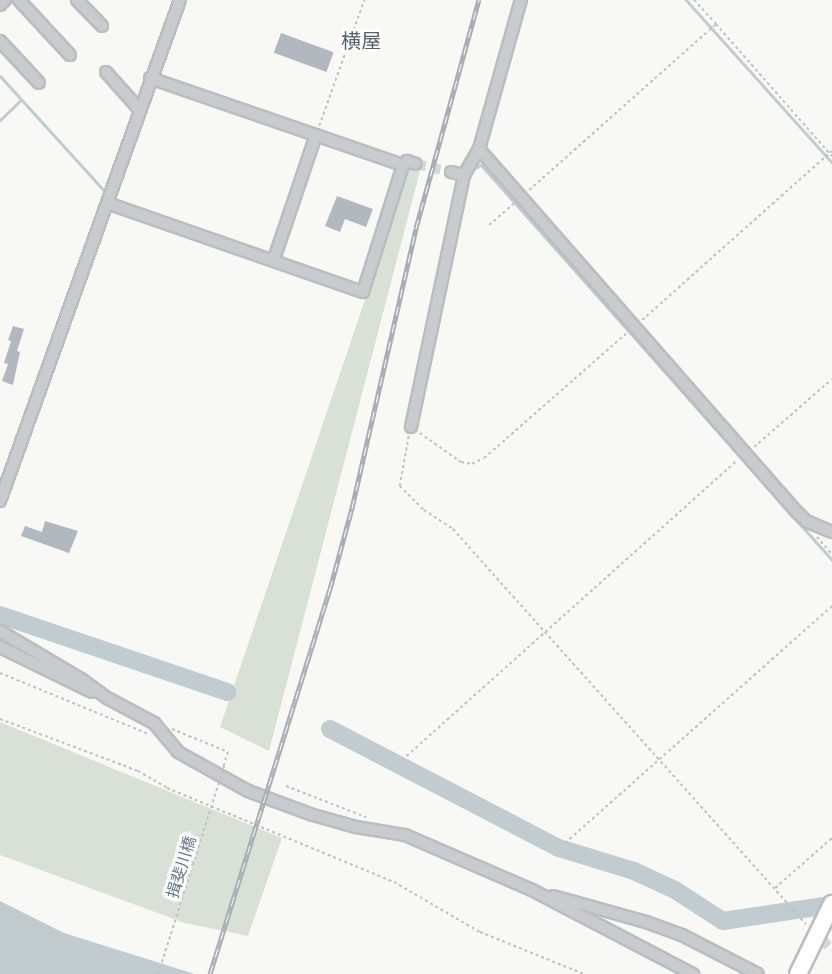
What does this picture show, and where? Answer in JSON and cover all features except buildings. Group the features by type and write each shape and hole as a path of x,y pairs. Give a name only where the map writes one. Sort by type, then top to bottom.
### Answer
{"highway":[{"path":"798,974 832,904"}],"street":[{"path":"0,5 5,0"},
{"path":"20,0 70,55"},
{"path":"78,0 102,26"},
{"path":"0,501 178,4 168,0"},
{"path":"411,427 464,175 468,164 479,149 521,0"},
{"path":"0,41 39,83"},
{"path":"106,72 139,109"},
{"path":"150,78 403,165"},
{"path":"274,259 316,135"},
{"path":"479,149 806,521 832,532"},
{"path":"107,203 274,259 363,292 403,165 406,161 416,164"},
{"path":"451,172 464,175"},
{"path":"0,631 81,678 109,699"},
{"path":"0,647 154,723 178,752 208,771 284,807 356,827 405,835 532,890 693,974"},
{"path":"532,890 646,922 682,935 758,974"}],"path":[{"path":"316,135 364,0"},
{"path":"694,0 831,153 484,458 472,464 461,462 411,427 400,486 424,510 453,529 797,915"},
{"path":"489,225 716,24"},
{"path":"402,760 832,379"},
{"path":"565,843 832,606"},
{"path":"0,674 169,742"},
{"path":"0,719 138,771 167,788 394,882 480,932 584,974"},
{"name":"揖斐川橋","path":"154,723 228,752 158,974"},
{"path":"286,786 371,819"},
{"path":"774,889 832,837"}],"shaded area":[{"path":"409,170 420,171 269,751 220,727"},
{"path":"0,722 282,838 248,936 185,923 0,855"},
{"path":"0,901 64,933 195,974 0,974"}],"waterway":[{"path":"686,0 832,163"},
{"path":"0,76 107,194"},
{"path":"0,120 21,100"},
{"path":"471,170 481,165 832,560"},
{"path":"153,213 272,254"},
{"path":"278,256 358,285 362,283"},
{"path":"0,615 227,692"},
{"path":"330,729 559,848 634,871 675,890 723,921 823,906"}],"tunnel":[{"path":"416,164 451,172"},
{"path":"810,929 832,949"}],"railway":[{"path":"210,974 330,589 352,508 416,228 479,0"}],"district":[{"name":"横屋","path":"361,41"}]}
